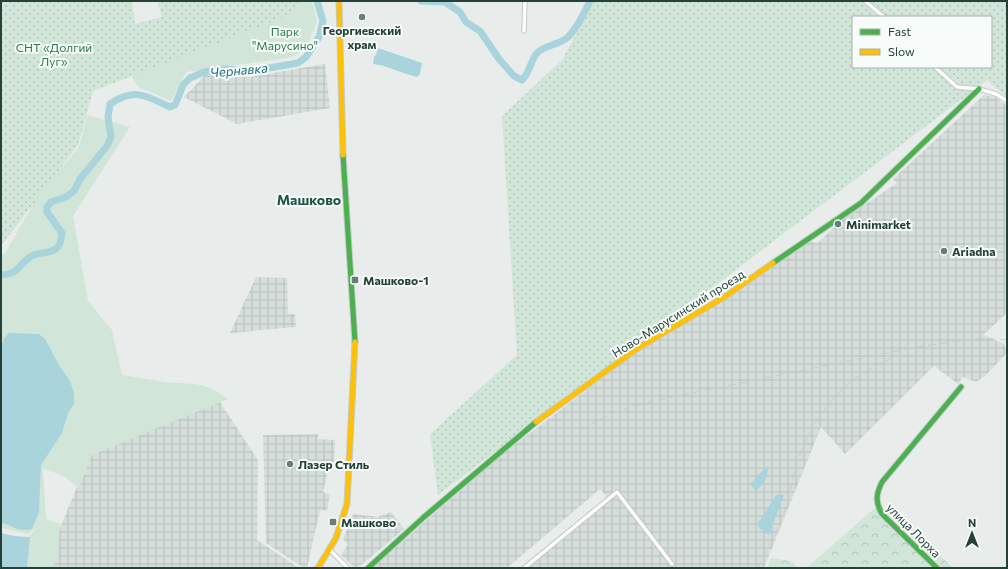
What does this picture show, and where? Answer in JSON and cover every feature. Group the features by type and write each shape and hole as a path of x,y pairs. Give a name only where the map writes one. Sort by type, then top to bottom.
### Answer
{"street":[{"path":"318,568 330,550 344,518 348,504 355,360 340,117 339,1"},
{"path":"524,31 525,1"},
{"path":"865,1 883,16"},
{"path":"936,68 957,87 980,89 996,94 1007,101"},
{"name":"Ново-Марусинский проезд","path":"368,568 424,517 536,423 638,348 726,296 861,203 980,89"},
{"name":"улица Лорха","path":"937,568 882,514 876,505 875,494 882,482 961,387"},
{"path":"524,568 617,492 672,564"},
{"path":"330,550 348,568"}],"shaded area":[{"path":"325,64 330,108 237,124 184,97 205,75 250,77"},
{"path":"984,95 995,97 1007,106 1007,313 983,335 1004,344 1007,353 986,375 976,382 963,377 958,384 934,366 845,454 821,427 764,568 527,568 608,498 600,489 507,568 372,568 500,456 639,350 809,241 818,243 839,222 897,183 893,179"},
{"path":"256,277 287,278 288,314 295,314 296,327 230,333"},
{"path":"220,402 258,460 257,540 299,568 43,568 91,454"},
{"path":"318,434 318,439 335,440 334,466 329,466 323,492 330,494 327,511 320,510 307,568 304,568 266,543 263,435"},
{"path":"391,512 404,529 359,567 354,567 341,555 348,544 343,539 353,514 378,517"}],"green space":[{"name":"СНТ «Долгий Луг»","path":"1,1 132,1 135,24 162,17 157,1 303,1 292,14 93,91 78,145 1,246"},
{"name":"Парк \"Марусино\"","path":"303,1 312,1 317,21 307,47 293,57 186,72 171,101 138,87 131,75 292,14"},
{"path":"594,1 1007,1 1007,98 987,80 438,495 430,434 517,355 502,116 562,60"},
{"path":"87,115 130,127 73,216 88,301 112,330 122,375 166,382 198,384 220,393 228,399 92,455 79,488 63,476 43,468 46,519 60,524 58,557 52,568 26,568 29,537 38,526 28,534 1,528 1,254 5,254 37,197 79,147"},
{"path":"875,508 934,568 806,568"},
{"path":"896,513 953,568 942,568 891,516"},
{"path":"771,558 791,561 799,568 767,568"}],"water":[{"path":"375,47 422,63 420,74 417,77 373,64 374,57 377,53"},
{"path":"9,333 39,334 45,339 59,365 70,381 74,393 74,404 68,413 62,433 41,465 39,512 32,529 27,530 1,523 1,347 4,338"},
{"path":"767,466 767,476 756,491 750,484"},
{"path":"776,495 784,495 769,535 759,528 758,523"},
{"path":"1,533 30,537 27,568 1,568"}],"waterway":[{"name":"Чернавка","path":"1,275 15,271 33,255 51,252 57,248 61,242 62,233 47,212 47,207 51,202 66,197 74,191 80,179 107,146 111,137 108,117 110,104 127,96 140,95 170,107 175,105 183,85 190,78 204,72 224,69 251,71 298,63 306,57 319,37 323,21 317,1"},
{"name":"Чернавка","path":"421,1 445,2 460,12 466,22 480,31 499,59 514,76 522,80 527,74 533,60 540,50 567,38 571,34 580,21 590,1"}],"railway":[{"path":"580,431 599,420 618,412 658,400 917,347 982,338 1007,340"},
{"path":"758,568 774,539 788,501 796,466 806,441 826,408 838,393 853,380 887,361 906,354"}],"traffic: fast":[{"path":"773,263 861,203 979,89"},
{"path":"343,155 355,342"},
{"path":"937,568 882,514 877,502 878,490 882,482 961,387"},
{"path":"368,568 424,517 536,422"}],"traffic: slow":[{"path":"339,1 343,155"},
{"path":"536,422 638,348 726,296 773,263"},
{"path":"318,568 336,538 347,504 355,342"}],"place":[{"name":"Георгиевский храм","path":"362,17"},
{"name":"Minimarket","path":"838,224"},
{"name":"Ariadna","path":"944,251"},
{"name":"Машково-1","path":"355,280"},
{"name":"Лазер Стиль","path":"290,464"},
{"name":"Машково","path":"333,522"}],"district":[{"name":"Машково","path":"309,199"}]}
